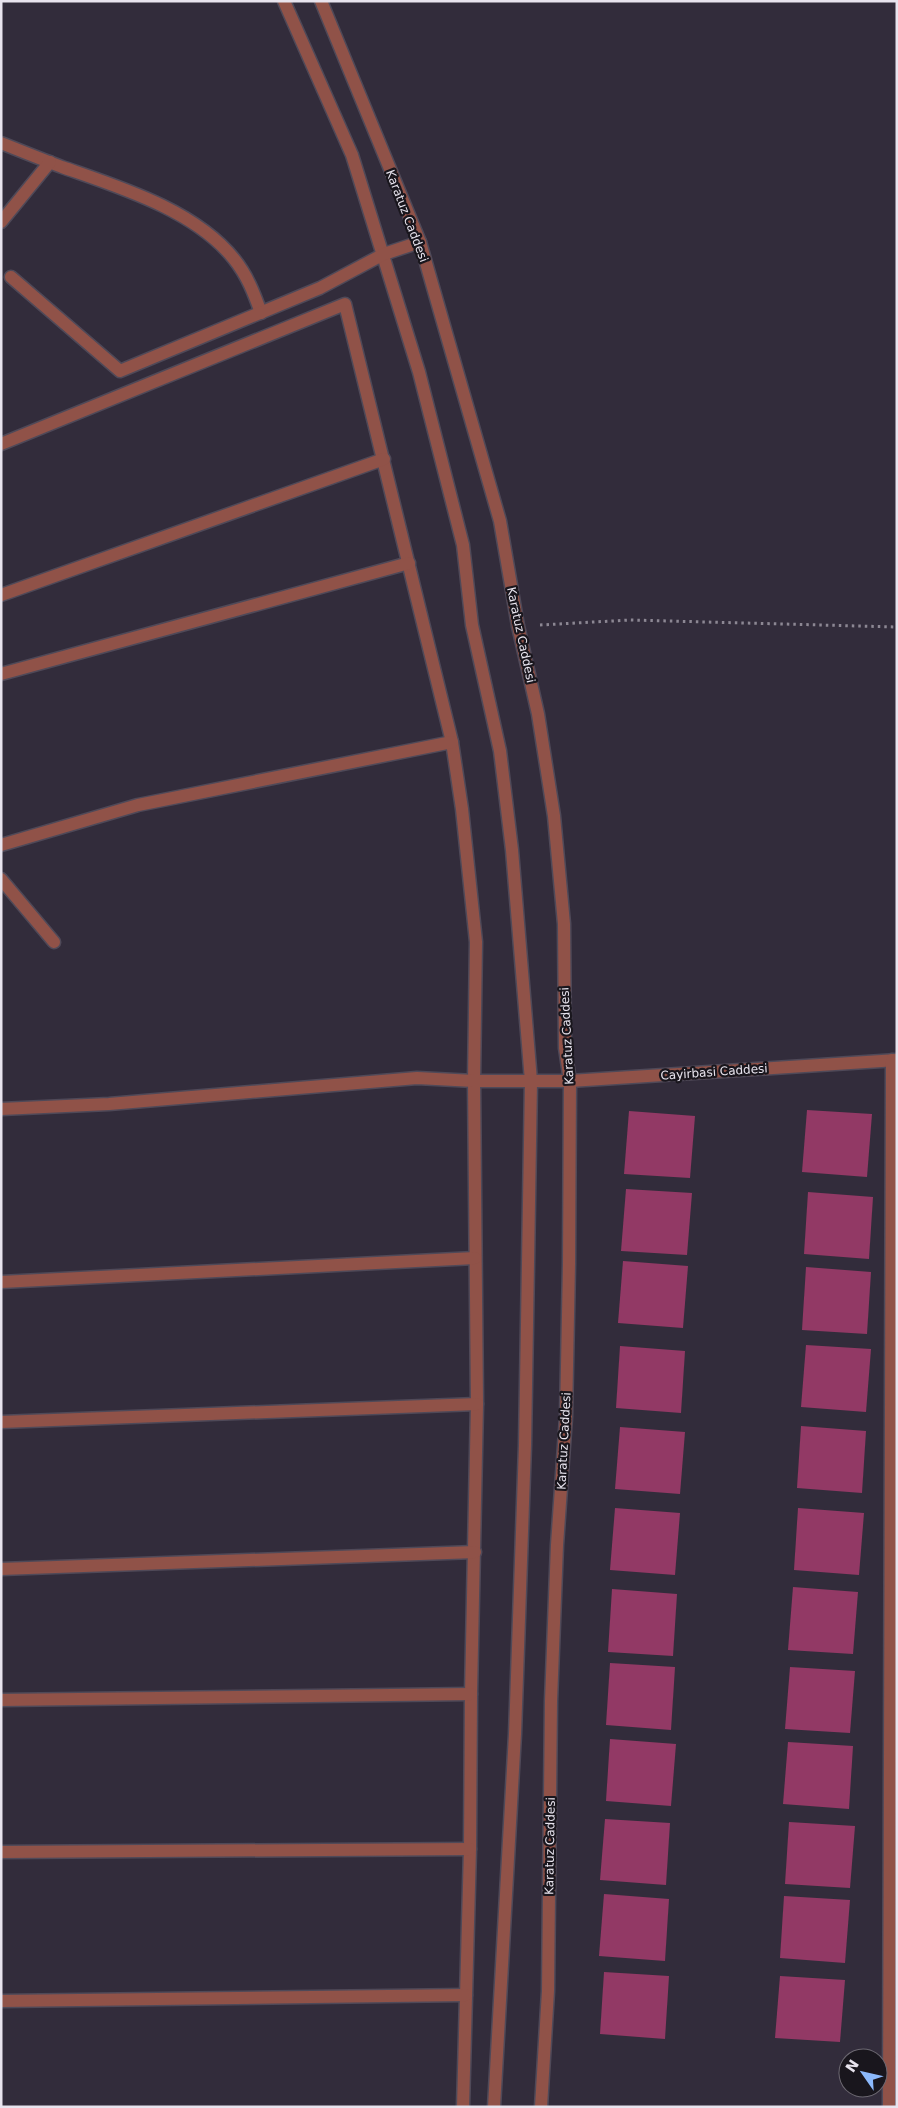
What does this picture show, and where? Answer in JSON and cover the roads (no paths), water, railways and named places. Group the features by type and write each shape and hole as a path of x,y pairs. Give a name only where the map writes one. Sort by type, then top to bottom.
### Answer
{"street":[{"path":"284,1 352,155 419,372 463,545 472,625 500,751 512,850 532,1081 526,1445 515,1734 494,2107"},
{"name":"Karatuz Caddesi","path":"320,1 420,242 500,521 518,626 538,714 554,816 564,924 565,1048 570,1081 566,1417 557,1545 552,1701 548,1991 541,2107"},
{"path":"1,143 138,193 209,234 242,270 249,282 261,313"},
{"path":"1,222 50,162"},
{"path":"12,277 120,371 320,288 384,254 420,242"},
{"path":"1,444 345,304 452,742 462,809 476,942 474,1081 478,1404 463,2107"},
{"path":"1,595 384,459"},
{"path":"1,674 409,563"},
{"path":"1,845 138,805 452,742"},
{"path":"1,879 54,942"},
{"path":"889,2107 894,1060"},
{"name":"Cayirbasi Caddesi","path":"1,1110 109,1104 416,1078 474,1081 570,1081 894,1060"},
{"path":"1,1282 475,1258"},
{"path":"1,1422 478,1404"},
{"path":"1,1569 476,1552"},
{"path":"1,1700 471,1694"},
{"path":"1,1852 470,1849"},
{"path":"1,2001 466,1995"}]}
